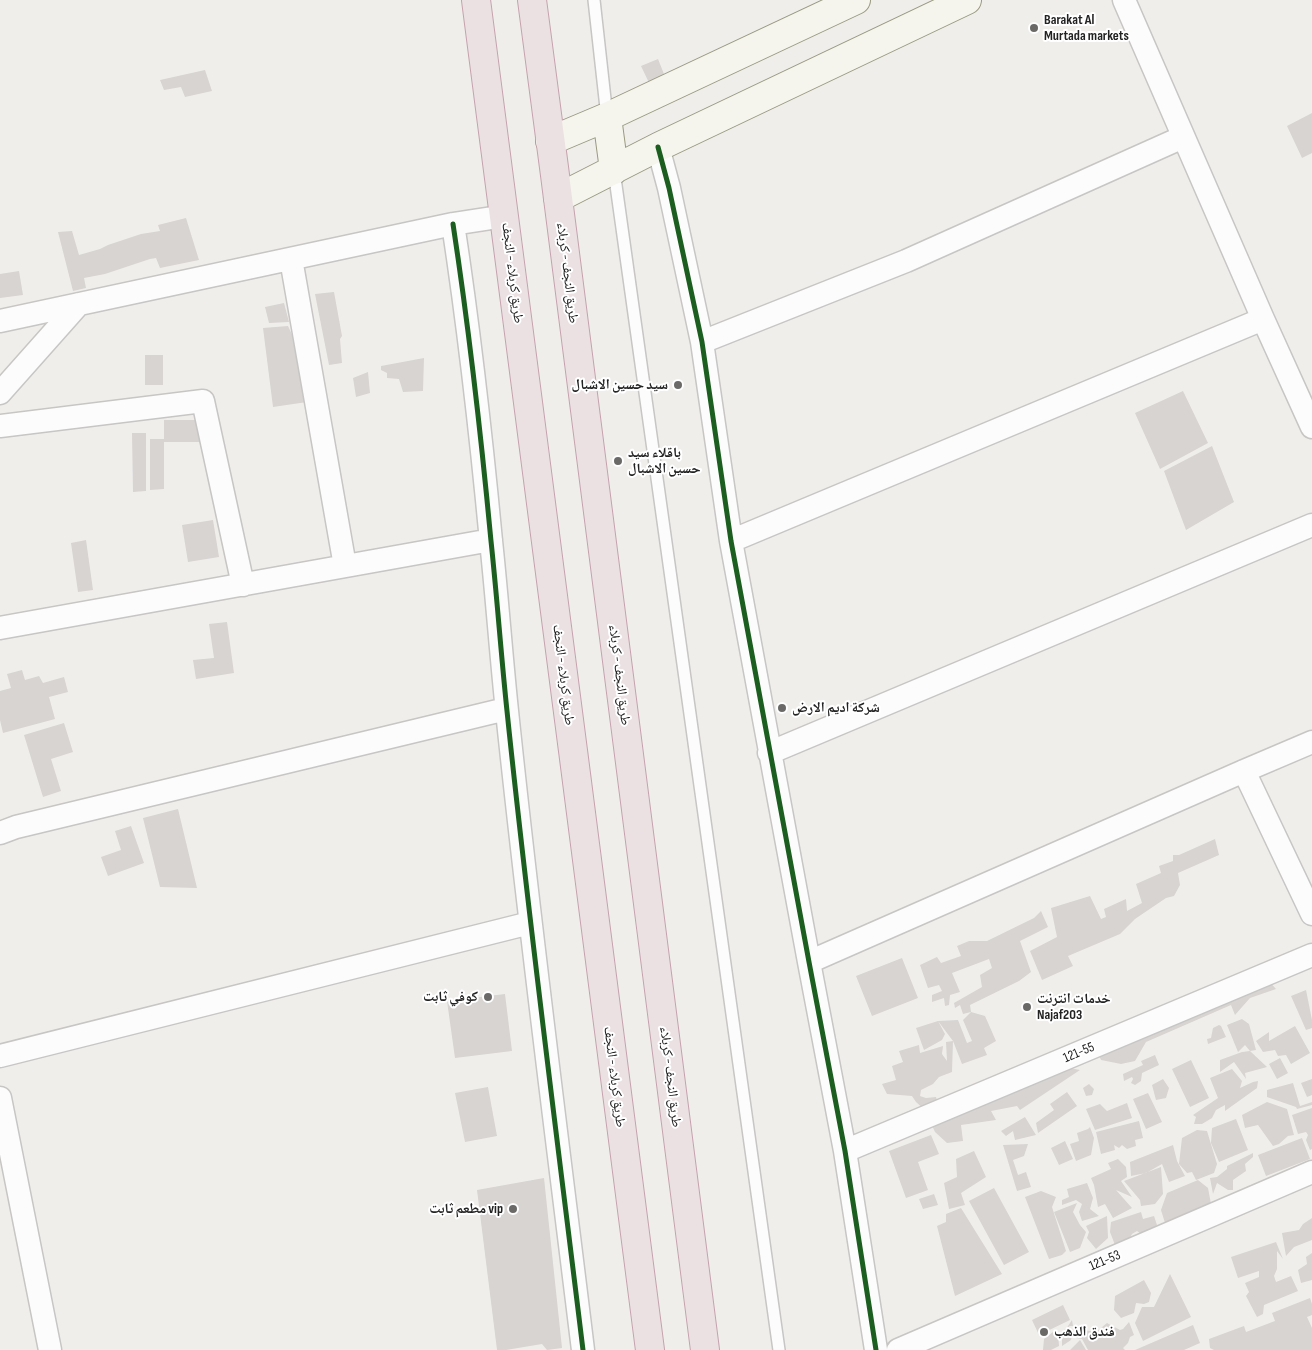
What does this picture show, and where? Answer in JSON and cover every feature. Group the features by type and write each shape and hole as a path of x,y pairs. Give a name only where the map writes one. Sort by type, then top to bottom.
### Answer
{"highway":[{"name":"طريق کربلاء - النجف","path":"476,0 650,1350"},
{"name":"طريق النجف - کربلاء","path":"532,0 706,1350"}],"street":[{"path":"550,141 607,117 856,0"},
{"path":"558,198 658,147 967,0"},
{"path":"1124,0 1312,427"},
{"path":"607,117 614,170"},
{"path":"702,342 906,261 1183,137"},
{"path":"658,147 669,188 702,342 731,541 808,962 845,1151 876,1350"},
{"path":"0,322 453,224 505,216"},
{"path":"453,224 462,282 491,540 506,709 530,923 583,1350"},
{"path":"291,259 345,566"},
{"path":"0,393 79,304"},
{"path":"731,541 1263,319"},
{"path":"0,426 204,400 242,584"},
{"path":"769,753 1312,525"},
{"path":"0,628 491,540"},
{"path":"0,833 35,822 506,709"},
{"path":"808,962 1312,742"},
{"path":"1244,771 1312,914"},
{"path":"0,1056 530,923"},
{"name":"121-55","path":"845,1151 1312,955"},
{"path":"0,1098 50,1350"},
{"name":"121-53","path":"898,1350 1312,1172"}],"lane":[{"path":"594,0 607,117"},
{"path":"614,170 779,1350"}],"building":[{"path":"658,59 666,79 651,87 641,66"},
{"path":"205,70 212,91 185,97 181,87 164,90 160,80"},
{"path":"1312,113 1312,153 1302,158 1287,126"},
{"path":"186,218 199,260 160,268 156,258 150,259 105,274 84,278 86,288 73,291 58,232 72,231 79,255 141,234 160,231 158,225"},
{"path":"19,271 23,295 0,298 0,274"},
{"path":"334,292 342,336 340,339 342,363 329,365 315,294"},
{"path":"284,303 289,322 269,323 265,307"},
{"path":"288,326 305,362 307,402 273,407 263,328"},
{"path":"145,355 163,355 163,385 145,385"},
{"path":"424,358 423,391 403,392 399,379 387,378 387,373 381,370 381,366"},
{"path":"368,372 370,393 356,397 353,378"},
{"path":"1183,391 1208,443 1160,469 1135,413"},
{"path":"164,420 202,420 202,442 164,442 164,489 150,490 150,439 164,439"},
{"path":"132,433 146,433 146,491 133,492"},
{"path":"1212,446 1234,502 1186,530 1164,471"},
{"path":"213,520 219,557 188,562 182,525"},
{"path":"86,540 93,590 78,592 71,543"},
{"path":"227,622 234,673 196,679 193,660 214,658 209,624"},
{"path":"22,670 25,680 39,676 43,683 64,677 68,692 49,697 55,719 3,733 0,720 0,691 11,688 7,674"},
{"path":"64,723 73,752 51,759 61,791 43,797 24,735"},
{"path":"178,809 197,888 160,887 143,818"},
{"path":"131,826 144,863 108,876 101,857 121,850 115,831"},
{"path":"1215,839 1219,855 1178,873 1180,885 1174,896 1166,898 1135,919 1120,934 1068,956 1073,966 1042,980 1030,951 1057,937 1051,908 1090,896 1101,919 1106,917 1104,909 1126,899 1127,911 1142,903 1136,884 1161,873 1159,866 1173,861 1173,855 1179,855"},
{"path":"1041,911 1048,927 1020,941 1031,972 1019,981 970,1005 971,1012 963,1014 960,1005 955,1008 954,1003 982,987 980,975 992,968 989,959 952,973 960,992 950,995 949,1005 945,1006 944,998 932,1002 932,995 942,991 939,985 928,988 920,965 937,957 941,963 961,956 957,946 969,941 987,941 1034,918"},
{"path":"902,958 918,998 872,1016 856,976"},
{"path":"1267,979 1276,989 1250,998 1235,1015 1231,1005 1146,1042 1135,1061 1121,1064 1101,1060 1097,1051"},
{"path":"1306,990 1312,1028 1306,1030 1291,996"},
{"path":"505,994 512,1051 455,1058 447,1001"},
{"path":"971,1012 985,1016 996,1041 984,1048 987,1055 962,1064 953,1041 938,1021 958,1020 967,1043 972,1041 963,1020"},
{"path":"1242,1019 1249,1024 1256,1050 1250,1051 1245,1045 1238,1052 1227,1025"},
{"path":"938,1021 945,1034 942,1040 924,1050 916,1028"},
{"path":"1219,1025 1226,1037 1208,1044 1207,1039 1211,1038 1213,1028"},
{"path":"1295,1026 1310,1053 1291,1064 1286,1055 1278,1056 1275,1050 1263,1052 1256,1041 1269,1032 1269,1041"},
{"path":"953,1041 952,1072 939,1077 933,1084 921,1090 920,1096 926,1098 936,1097 940,1112 926,1111 912,1096 887,1094 882,1084 896,1080 892,1066 903,1062 899,1051 919,1045 920,1053 943,1046 942,1054 947,1061 946,1042"},
{"path":"1250,1051 1267,1067 1245,1073 1246,1079 1234,1062 1220,1072 1220,1060"},
{"path":"1155,1055 1159,1065 1142,1073 1141,1081 1135,1085 1131,1083 1132,1077 1124,1081 1123,1074 1143,1065 1141,1061"},
{"path":"1280,1058 1288,1073 1277,1079 1269,1064"},
{"path":"1191,1060 1209,1098 1190,1107 1172,1069"},
{"path":"1060,1066 1080,1070 1020,1110 1017,1106 991,1111 996,1120 961,1125 963,1141 947,1143 935,1132 929,1119"},
{"path":"1232,1069 1242,1081 1240,1088 1258,1081 1257,1088 1225,1111 1225,1105 1216,1110 1212,1118 1202,1124 1194,1124 1196,1117 1193,1115 1218,1098 1210,1078"},
{"path":"1163,1079 1169,1088 1166,1098 1156,1100 1152,1085"},
{"path":"1312,1079 1312,1095 1307,1097 1301,1083"},
{"path":"1293,1083 1300,1106 1312,1102 1312,1105 1297,1109 1267,1097 1267,1090"},
{"path":"1089,1084 1094,1089 1092,1095 1086,1096 1083,1088"},
{"path":"488,1087 497,1136 465,1142 455,1093"},
{"path":"1067,1092 1077,1106 1038,1133 1036,1123 1054,1110 1050,1104"},
{"path":"1148,1093 1162,1122 1146,1129 1133,1099"},
{"path":"1267,1102 1287,1109 1294,1135 1288,1136 1279,1144 1273,1146 1258,1125 1245,1128 1242,1115"},
{"path":"1127,1103 1132,1118 1095,1130 1086,1109 1100,1104 1107,1111"},
{"path":"1312,1108 1312,1149 1310,1150 1306,1140 1308,1135 1306,1132 1298,1134 1292,1115"},
{"path":"1025,1117 1036,1135 1015,1140 1013,1131 1006,1136 1001,1131"},
{"path":"1236,1119 1248,1150 1219,1162 1211,1143 1212,1128"},
{"path":"1139,1121 1143,1138 1135,1140 1136,1146 1127,1149 1122,1145 1119,1148 1114,1145 1115,1150 1101,1154 1096,1132"},
{"path":"1090,1127 1094,1138 1091,1155 1076,1161 1070,1144 1079,1141 1077,1133"},
{"path":"1197,1130 1207,1131 1217,1164 1214,1173 1196,1180 1192,1172 1187,1173 1179,1164 1182,1138"},
{"path":"931,1135 939,1154 918,1162 928,1190 906,1198 889,1151"},
{"path":"1302,1138 1310,1159 1266,1176 1258,1155"},
{"path":"1065,1141 1073,1159 1059,1165 1051,1148"},
{"path":"1028,1144 1024,1156 1013,1160 1018,1175 1026,1172 1031,1187 1017,1191 1003,1145"},
{"path":"1173,1145 1177,1161 1185,1176 1169,1182 1162,1164 1146,1173 1131,1176 1130,1162"},
{"path":"974,1151 986,1177 961,1193 965,1205 949,1209 944,1183 957,1177 956,1159"},
{"path":"1253,1153 1253,1157 1245,1164 1246,1171 1233,1180 1233,1190 1228,1190 1217,1183 1213,1194 1210,1178 1217,1177 1227,1169 1227,1166"},
{"path":"1118,1159 1126,1167 1127,1177 1121,1181 1132,1197 1116,1190 1132,1208 1113,1218 1105,1204 1098,1207 1091,1178 1111,1169 1108,1163"},
{"path":"1161,1167 1163,1194 1155,1204 1141,1206 1140,1200 1124,1181"},
{"path":"544,1178 562,1348 547,1350 542,1344 497,1350 477,1190"},
{"path":"1198,1180 1208,1188 1211,1204 1165,1223 1161,1210 1167,1193"},
{"path":"1087,1183 1093,1198 1090,1209 1099,1216 1082,1221 1079,1212 1082,1204 1076,1200 1062,1205 1062,1200 1069,1197 1067,1189"},
{"path":"994,1188 1029,1252 1004,1265 969,1201"},
{"path":"1041,1191 1056,1197 1052,1207 1066,1251 1062,1255 1049,1259 1025,1197"},
{"path":"934,1194 938,1205 923,1209 919,1199"},
{"path":"1077,1203 1073,1212 1086,1232 1080,1248 1070,1252 1054,1212"},
{"path":"961,1208 1002,1274 955,1296 937,1226 946,1222 946,1214"},
{"path":"1141,1212 1143,1219 1154,1216 1157,1225 1141,1234 1137,1231 1132,1234 1129,1240 1115,1245 1110,1232 1111,1222"},
{"path":"1107,1216 1108,1238 1096,1249 1087,1238 1089,1232 1086,1226"},
{"path":"1312,1218 1312,1240 1294,1247 1286,1256 1282,1233 1299,1230 1303,1224"},
{"path":"1276,1242 1283,1259 1277,1251 1277,1269 1274,1276 1276,1282 1291,1276 1298,1291 1264,1305 1263,1314 1257,1317 1246,1296 1249,1292 1245,1283 1259,1277 1259,1271 1238,1278 1231,1257"},
{"path":"1312,1253 1312,1280 1301,1283 1298,1270 1307,1264 1306,1257"},
{"path":"1170,1274 1191,1317 1143,1341 1135,1323 1142,1307 1154,1307"},
{"path":"1144,1280 1151,1293 1149,1302 1144,1304 1136,1303 1134,1313 1121,1318 1114,1310 1115,1296"},
{"path":"1310,1298 1312,1315 1307,1317 1312,1328 1312,1350 1214,1350 1210,1348 1209,1339 1244,1326 1246,1332 1275,1321 1272,1313"},
{"path":"1063,1305 1070,1320 1039,1335 1032,1320"},
{"path":"1072,1320 1073,1326 1069,1326 1072,1335 1071,1340 1062,1346 1064,1336 1062,1331 1066,1329"},
{"path":"1129,1322 1134,1335 1130,1337 1128,1343 1123,1348 1125,1350 1088,1350 1082,1339 1076,1338 1077,1329 1096,1332 1107,1323 1120,1330"},
{"path":"1193,1325 1200,1343 1184,1350 1135,1350"},
{"path":"1053,1332 1058,1333 1059,1346 1051,1350 1043,1350 1044,1339"},
{"path":"1080,1340 1086,1350 1070,1350"}],"cycle path":[{"path":"658,147 669,188 702,342 731,541 845,1151 876,1350"},
{"path":"453,224 479,422 524,871 583,1350"}],"place":[{"name":"Barakat Al Murtada markets","path":"1034,28"},
{"name":"سيد حسين الاشبال","path":"678,385"},
{"name":"باقلاء سيد حسين الاشبال","path":"618,461"},
{"name":"شركة اديم الارض","path":"782,708"},
{"name":"كوفي ثابت","path":"488,997"},
{"name":"خدمات انترنت Najaf203","path":"1027,1007"},
{"name":"مطعم ثابت vip","path":"513,1209"},
{"name":"فندق الذهب","path":"1044,1332"}]}
